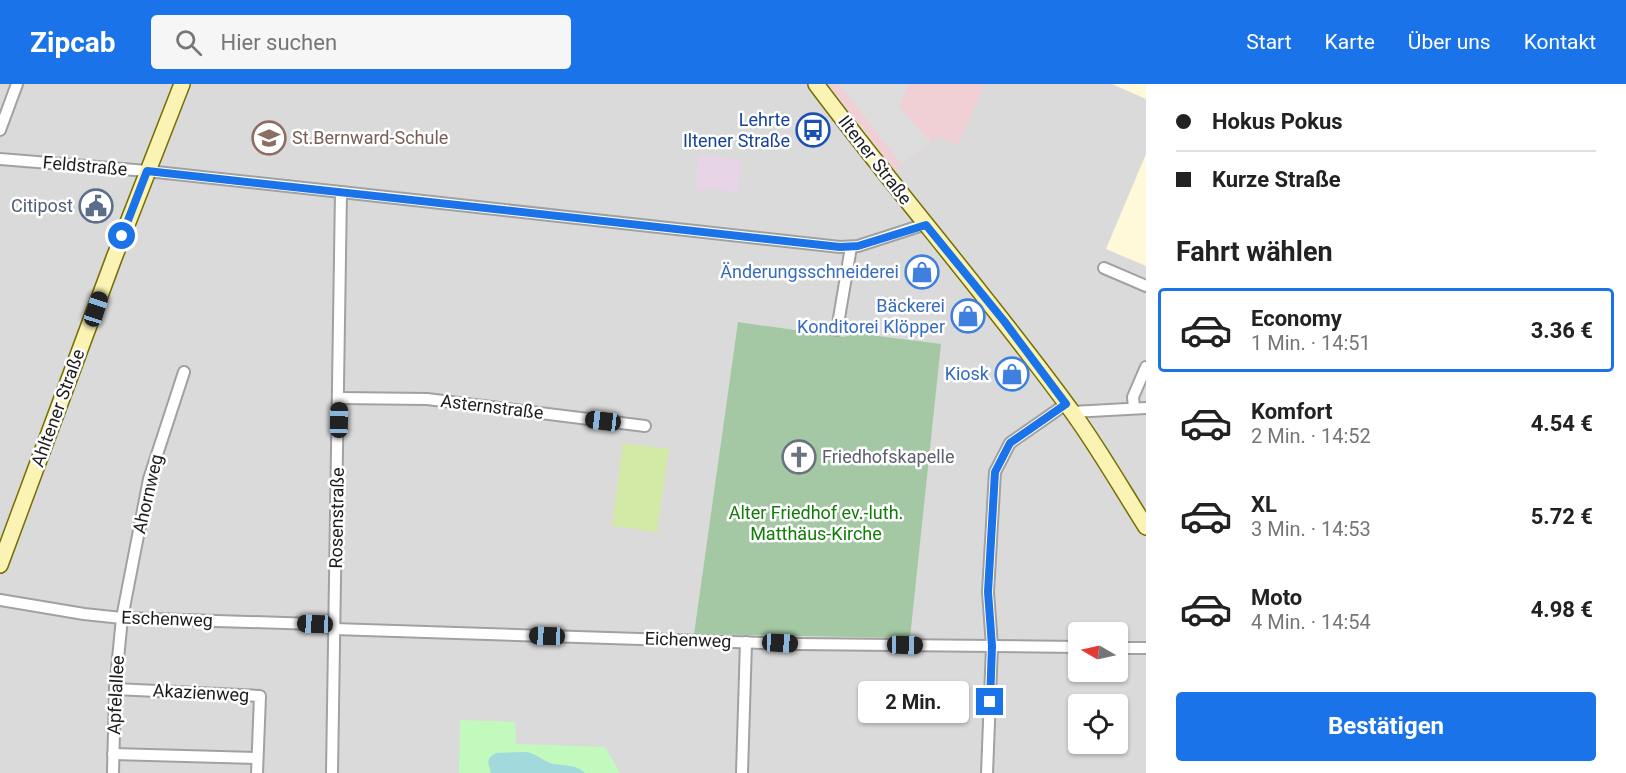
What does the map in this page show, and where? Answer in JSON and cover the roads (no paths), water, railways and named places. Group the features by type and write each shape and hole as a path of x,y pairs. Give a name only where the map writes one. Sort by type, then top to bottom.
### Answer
{"street":[{"path":"0,130 18,84"},
{"name":"Ahltener Straße","path":"0,565 147,171 182,84"},
{"name":"Iltener Straße","path":"816,84 1004,321 1069,408 1146,528"},
{"name":"Feldstraße","path":"0,159 147,171 850,247 926,225"},
{"name":"Rosenstraße","path":"332,773 341,192"},
{"path":"837,330 850,247"},
{"path":"1104,268 1146,286"},
{"path":"1134,408 1133,397 1146,367"},
{"name":"Ahornweg","path":"122,618 149,479 184,372"},
{"name":"Asternstraße","path":"339,398 427,399 645,426"},
{"path":"987,773 992,646 988,592 995,472 1010,443 1069,408 1146,408"},
{"name":"Eschenweg","path":"0,600 122,618 315,624 334,629"},
{"name":"Apfelallee","path":"113,773 115,689 122,618"},
{"name":"Eichenweg","path":"334,629 746,642 1068,647"},
{"path":"742,773 746,642"},
{"path":"1128,648 1146,648"},
{"name":"Akazienweg","path":"115,689 260,696 257,759"},
{"path":"113,754 257,759 256,773"}],"water":[{"path":"526,752 553,764 574,767 585,773 491,773 488,762 490,757 496,753"}],"place":[{"name":"Lehrte Iltener Straße","path":"813,130"},
{"name":"St.Bernward-Schule","path":"269,138"},
{"name":"Citipost","path":"96,206"},
{"name":"Änderungsschneiderei","path":"922,272"},
{"name":"Bäckerei Konditorei Klöpper","path":"968,316"},
{"name":"Kiosk","path":"1012,374"},
{"name":"Friedhofskapelle","path":"799,457"}],"park label":[{"name":"Alter Friedhof ev.-luth. Matthäus-Kirche","path":"816,523"}]}
